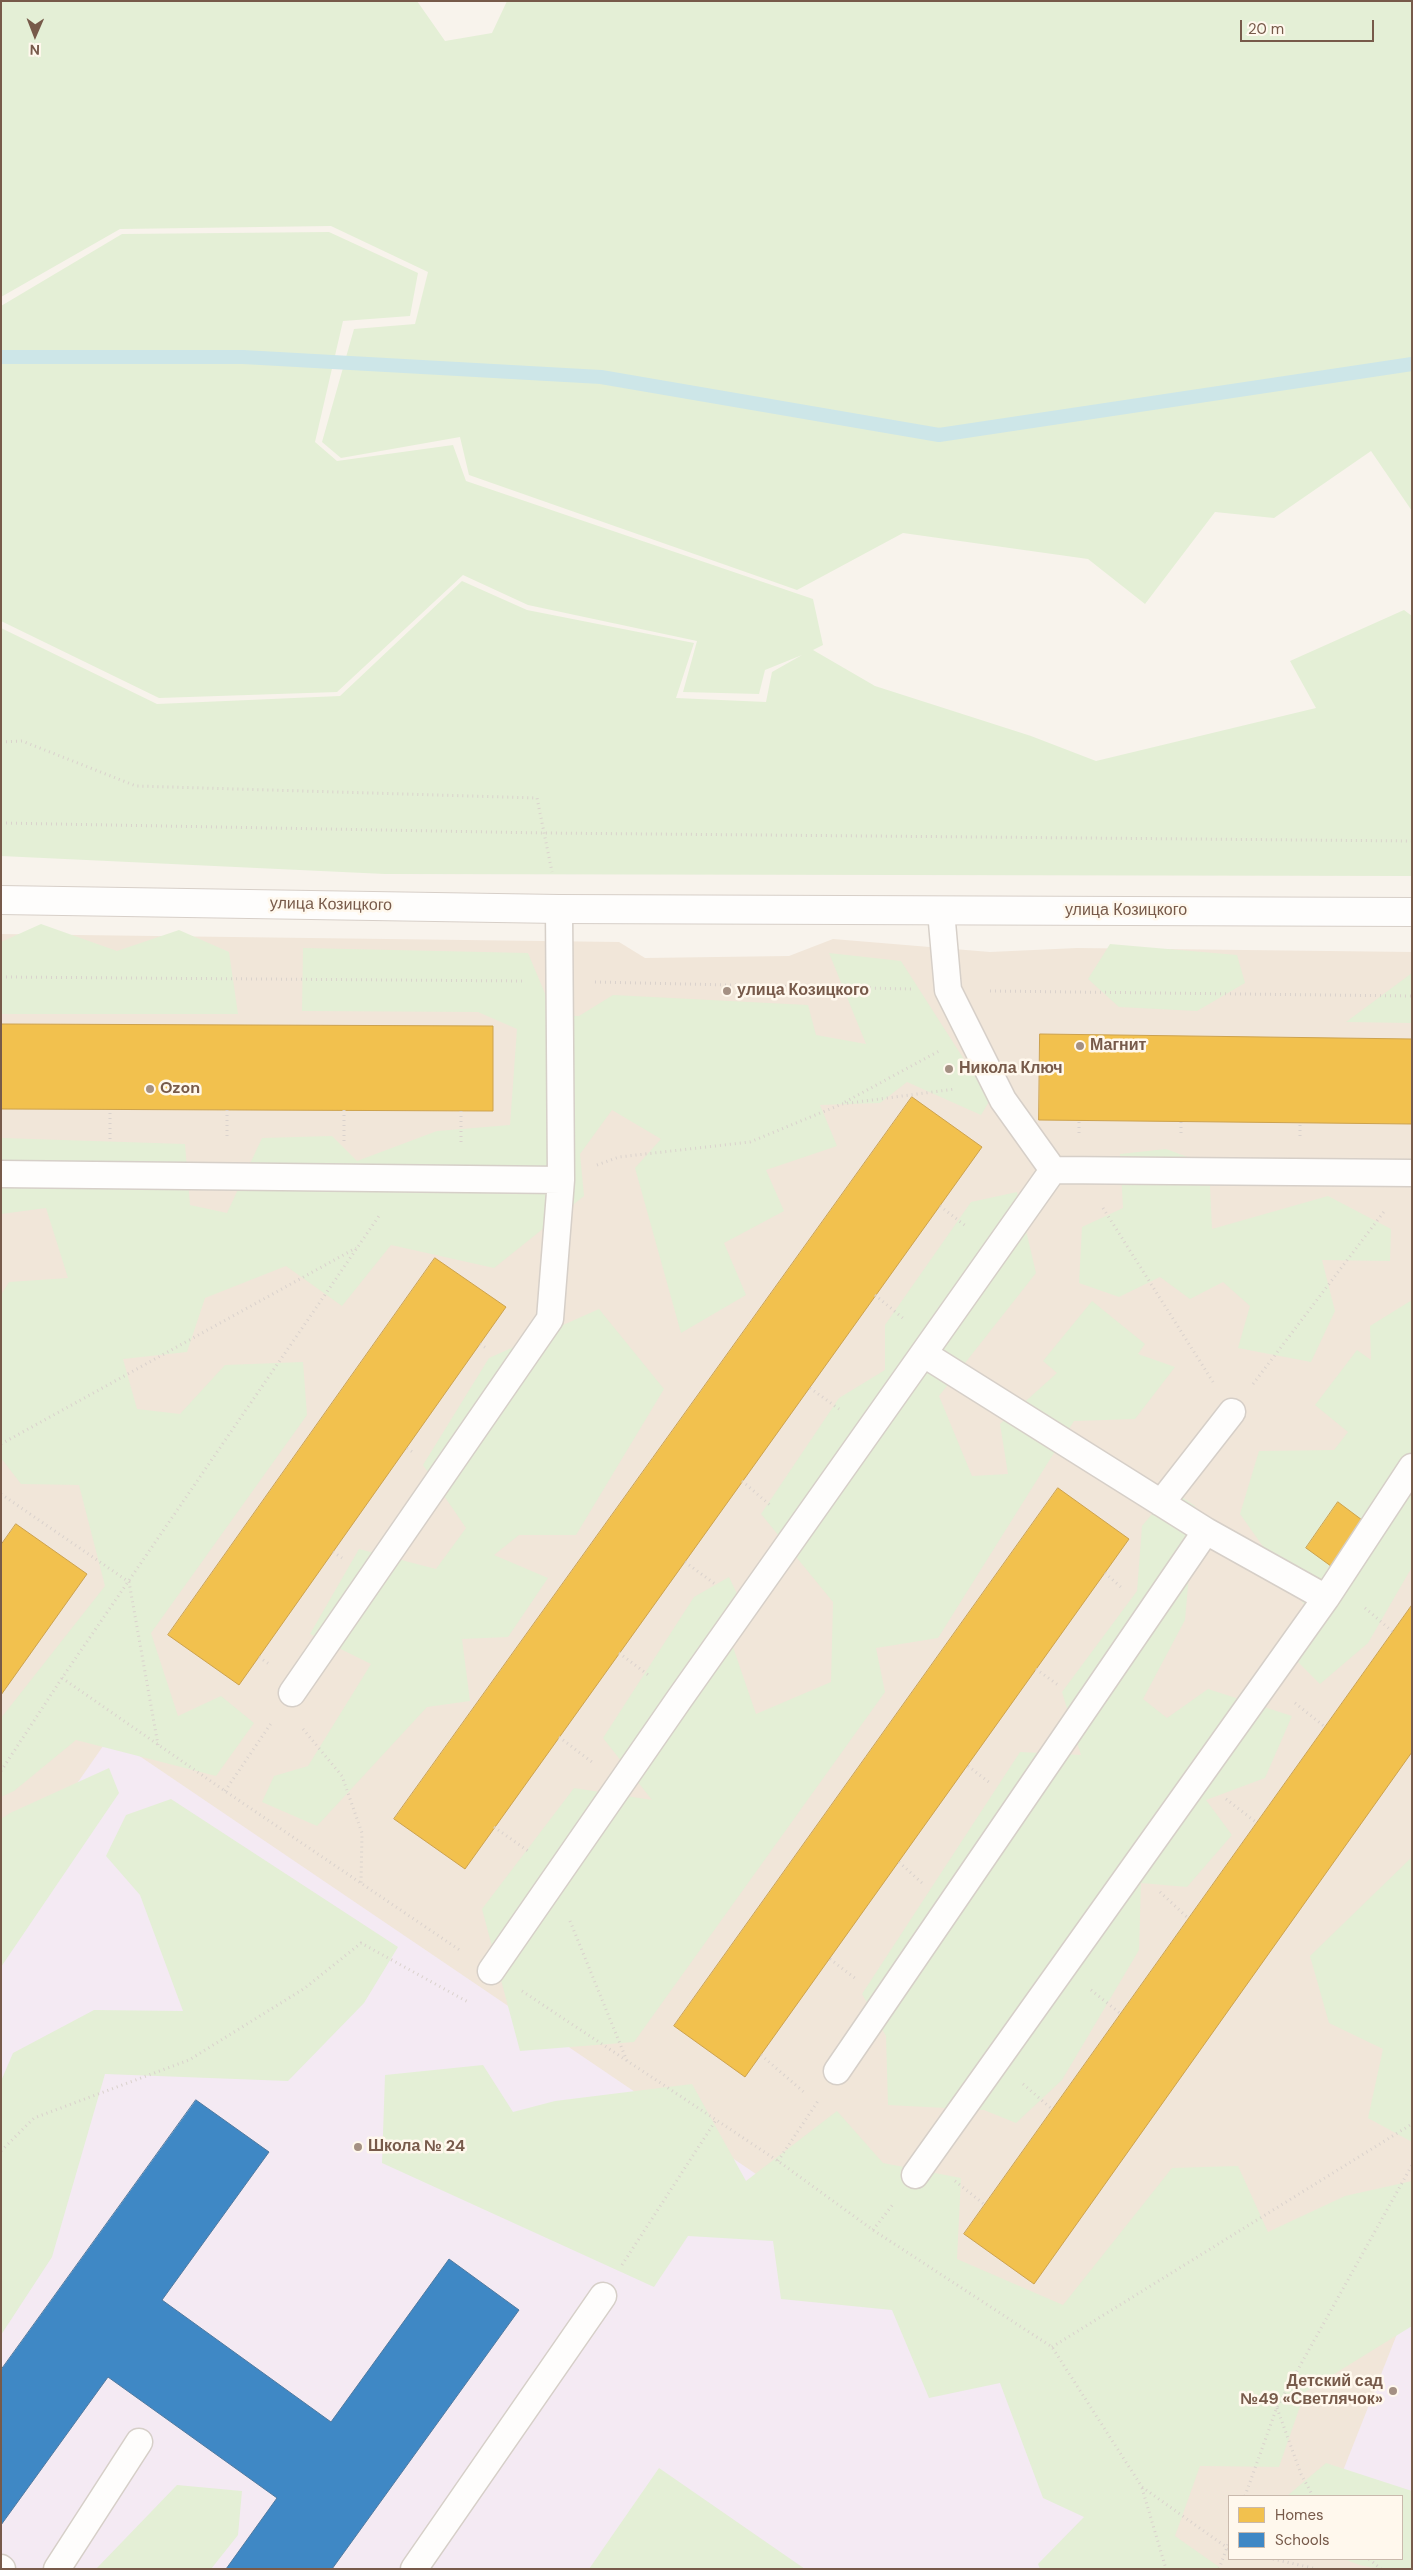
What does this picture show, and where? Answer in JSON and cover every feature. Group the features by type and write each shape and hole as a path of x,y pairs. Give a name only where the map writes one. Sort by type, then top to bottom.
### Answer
{"street":[{"name":"улица Козицкого","path":"1,900 559,908 1412,912"}],"lane":[{"path":"286,1703 550,1318 561,1180 558,981 559,908"},
{"path":"941,911 948,990 1004,1100 1053,1170"},
{"path":"1053,1170 1412,1173"},
{"path":"491,1971 685,1691 1053,1170"},
{"path":"1,1174 561,1180"},
{"path":"924,1354 1206,1531 1326,1598"},
{"path":"1161,1503 1232,1412"},
{"path":"915,2175 1326,1598 1412,1467"},
{"path":"837,2071 1206,1531"},
{"path":"414,2569 603,2296"},
{"path":"57,2569 139,2442"}],"path":[{"path":"1,742 22,741 136,786 537,798 559,908"},
{"path":"1,822 544,833 1412,841"},
{"path":"1,977 558,981 948,990 1412,996"},
{"path":"561,1180 619,1157 750,1142 842,1104 970,1034"},
{"path":"842,1104 996,1084"},
{"path":"1079,1121 1079,1170 1232,1412 1388,1206"},
{"path":"1,1771 62,1678 404,1178"},
{"path":"1,1444 357,1248"},
{"path":"1,1494 129,1582 158,1745"},
{"path":"62,1678 491,1971 778,2161 873,2230 1052,2347 1142,2487 1166,2569"},
{"path":"225,1791 286,1703 342,1776 362,1833 361,1883"},
{"path":"554,1881 627,2061"},
{"path":"1,2151 34,2118 189,2060 305,1988 361,1944 468,2002 491,1971"},
{"path":"761,2055 816,2103"},
{"path":"778,2161 837,2071"},
{"path":"603,2296 716,2120"},
{"path":"1052,2347 1412,2124"},
{"path":"1246,2495 1277,2407 1412,2166"},
{"path":"1277,2407 1301,2474 1312,2495"},
{"path":"1142,2487 1228,2548 1220,2569"},
{"path":"1277,2560 1317,2569"},
{"path":"1370,2560 1381,2569"}],"shaded area":[{"path":"1,934 619,942 645,958 789,956 833,939 990,952 1077,948 1412,952 1412,2569 1,2569"},
{"name":"Школа № 24","path":"110,1736 1020,2353 1144,2569 1,2569 1,1893"},
{"name":"Детский сад №49 «Светлячок»","path":"1412,2296 1412,2513 1403,2495 1337,2486"}],"green space":[{"path":"1,1 417,1 445,41 492,33 507,1 1412,1 1412,511 1371,451 1274,518 1215,512 1145,604 1088,559 903,533 797,590 469,475 460,437 341,458 322,442 354,329 415,324 428,272 331,226 120,229 1,297"},
{"path":"329,232 418,273 410,316 343,321 315,442 337,461 453,445 466,481 813,599 823,645 813,650 875,686 1031,736 1096,761 1316,708 1290,661 1404,610 1412,616 1412,876 385,874 1,856 1,628 157,704 340,696 462,581 527,610 694,643 676,698 766,702 772,672 802,655 765,670 759,694 683,692 697,641 528,605 463,575 337,692 159,698 1,621 1,306 122,234"},
{"path":"41,924 117,951 179,930 229,952 238,1014 1,1014 1,942"},
{"path":"1110,944 1237,955 1245,983 1197,1011 1119,1007 1088,979"},
{"path":"303,948 528,953 554,1015 579,1016 613,995 808,1005 816,1035 866,1044 829,953 901,961 990,1100 981,1115 907,1082 880,1103 820,1105 837,1146 766,1170 784,1211 724,1243 746,1295 681,1333 635,1168 661,1139 612,1110 580,1154 584,1196 494,1268 391,1245 342,1306 286,1266 205,1298 187,1352 123,1359 137,1409 180,1414 225,1365 303,1362 307,1415 151,1633 178,1716 221,1696 254,1723 216,1776 76,1740 14,1791 1,1797 1,1718 105,1586 79,1485 21,1484 1,1458 1,1295 9,1282 68,1278 46,1208 1,1214 1,1138 185,1144 190,1205 227,1213 262,1138 332,1136 357,1161 437,1131 510,1125 517,1029 478,1012 302,1011"},
{"path":"1412,973 1412,1023 1346,1022"},
{"path":"1166,1149 1209,1165 1212,1229 1328,1196 1391,1229 1390,1261 1322,1260 1335,1311 1311,1362 1238,1348 1250,1306 1223,1282 1190,1299 1160,1277 1119,1297 1079,1283 1082,1227 1123,1208 1120,1154"},
{"path":"1017,1192 1036,1273 939,1396 972,1476 1008,1474 1000,1424 1057,1373 1043,1361 1092,1301 1145,1344 1138,1354 1175,1367 1135,1419 1074,1421 938,1638 876,1648 885,1692 634,2042 520,2051 482,1909 574,1788 652,1800 603,1738 694,1597 729,1577 749,1619 733,1647 756,1714 831,1682 833,1602 761,1514 839,1398 885,1370 885,1325 971,1202"},
{"path":"1412,1300 1412,1567 1368,1643 1320,1684 1297,1661 1318,1624 1240,1514 1259,1451 1334,1450 1348,1432 1315,1405 1357,1350 1371,1360 1370,1326"},
{"path":"599,1309 664,1389 576,1535 519,1535 494,1555 548,1578 508,1637 462,1639 470,1701 427,1707 317,1826 262,1802 274,1776 308,1766 371,1664 310,1634 359,1549 436,1569 466,1528 423,1465 489,1358"},
{"path":"1172,1490 1195,1506 1185,1620 1143,1699 1167,1718 1208,1689 1292,1716 1265,1778 1206,1800 1232,1835 1187,1887 1141,1883 1139,1950 1062,2080 1016,2123 984,2110 888,2105 886,2036 862,1994 1020,1752 1081,1755 1062,1692 1137,1591 1142,1526"},
{"path":"109,1768 119,1793 1,1967 1,1819 10,1813"},
{"path":"171,1799 398,1947 364,2003 288,2081 105,2074 52,2257 1,2335 1,2081 13,2053 94,2010 183,2011 140,1895 106,1856 126,1815"},
{"path":"1412,1857 1412,2142 1368,2118 1383,2049 1329,2023 1310,1956"},
{"path":"483,2065 513,2112 555,2101 692,2084 746,2181 837,2111 883,2163 961,2178 957,2259 1063,2305 1172,2168 1238,2166 1268,2232 1345,2196 1412,2181 1412,2326 1305,2392 1279,2467 1200,2466 1175,2536 1222,2569 1040,2569 1038,2564 1084,2517 1043,2498 1000,2383 929,2398 892,2310 781,2299 773,2241 688,2236 654,2287 382,2163 385,2075"},
{"path":"1326,2463 1412,2491 1412,2569 1369,2567 1347,2560 1403,2560 1403,2495 1288,2495"},
{"path":"659,2468 805,2569 589,2569"},
{"path":"177,2485 242,2491 238,2535 211,2569 96,2569"}],"building: Homes":[{"path":"1,1024 493,1026 493,1111 1,1109"},
{"path":"1040,1034 1412,1039 1412,1124 1039,1120"},
{"path":"912,1097 982,1147 465,1869 394,1819"},
{"path":"435,1258 506,1307 239,1685 168,1635"},
{"path":"1058,1488 1129,1539 745,2077 674,2026"},
{"path":"1338,1502 1366,1523 1335,1569 1306,1548"},
{"path":"16,1524 87,1574 1,1695 1,1545"},
{"path":"1412,1605 1412,1752 1034,2284 964,2234"}],"building: Schools":[{"path":"196,2100 269,2152 162,2300 331,2422 449,2259 519,2310 332,2569 226,2569 277,2498 108,2377 1,2525 1,2370"}],"waterway":[{"path":"1,357 243,357 601,377 939,435 1412,364"}],"place":[{"name":"улица Козицкого","path":"727,991"},
{"name":"Магнит","path":"1080,1046"},
{"name":"Никола Ключ","path":"949,1069"},
{"name":"Ozon","path":"150,1089"},
{"name":"Школа № 24","path":"358,2147"},
{"name":"Детский сад №49 «Светлячок»","path":"1393,2391"}]}
